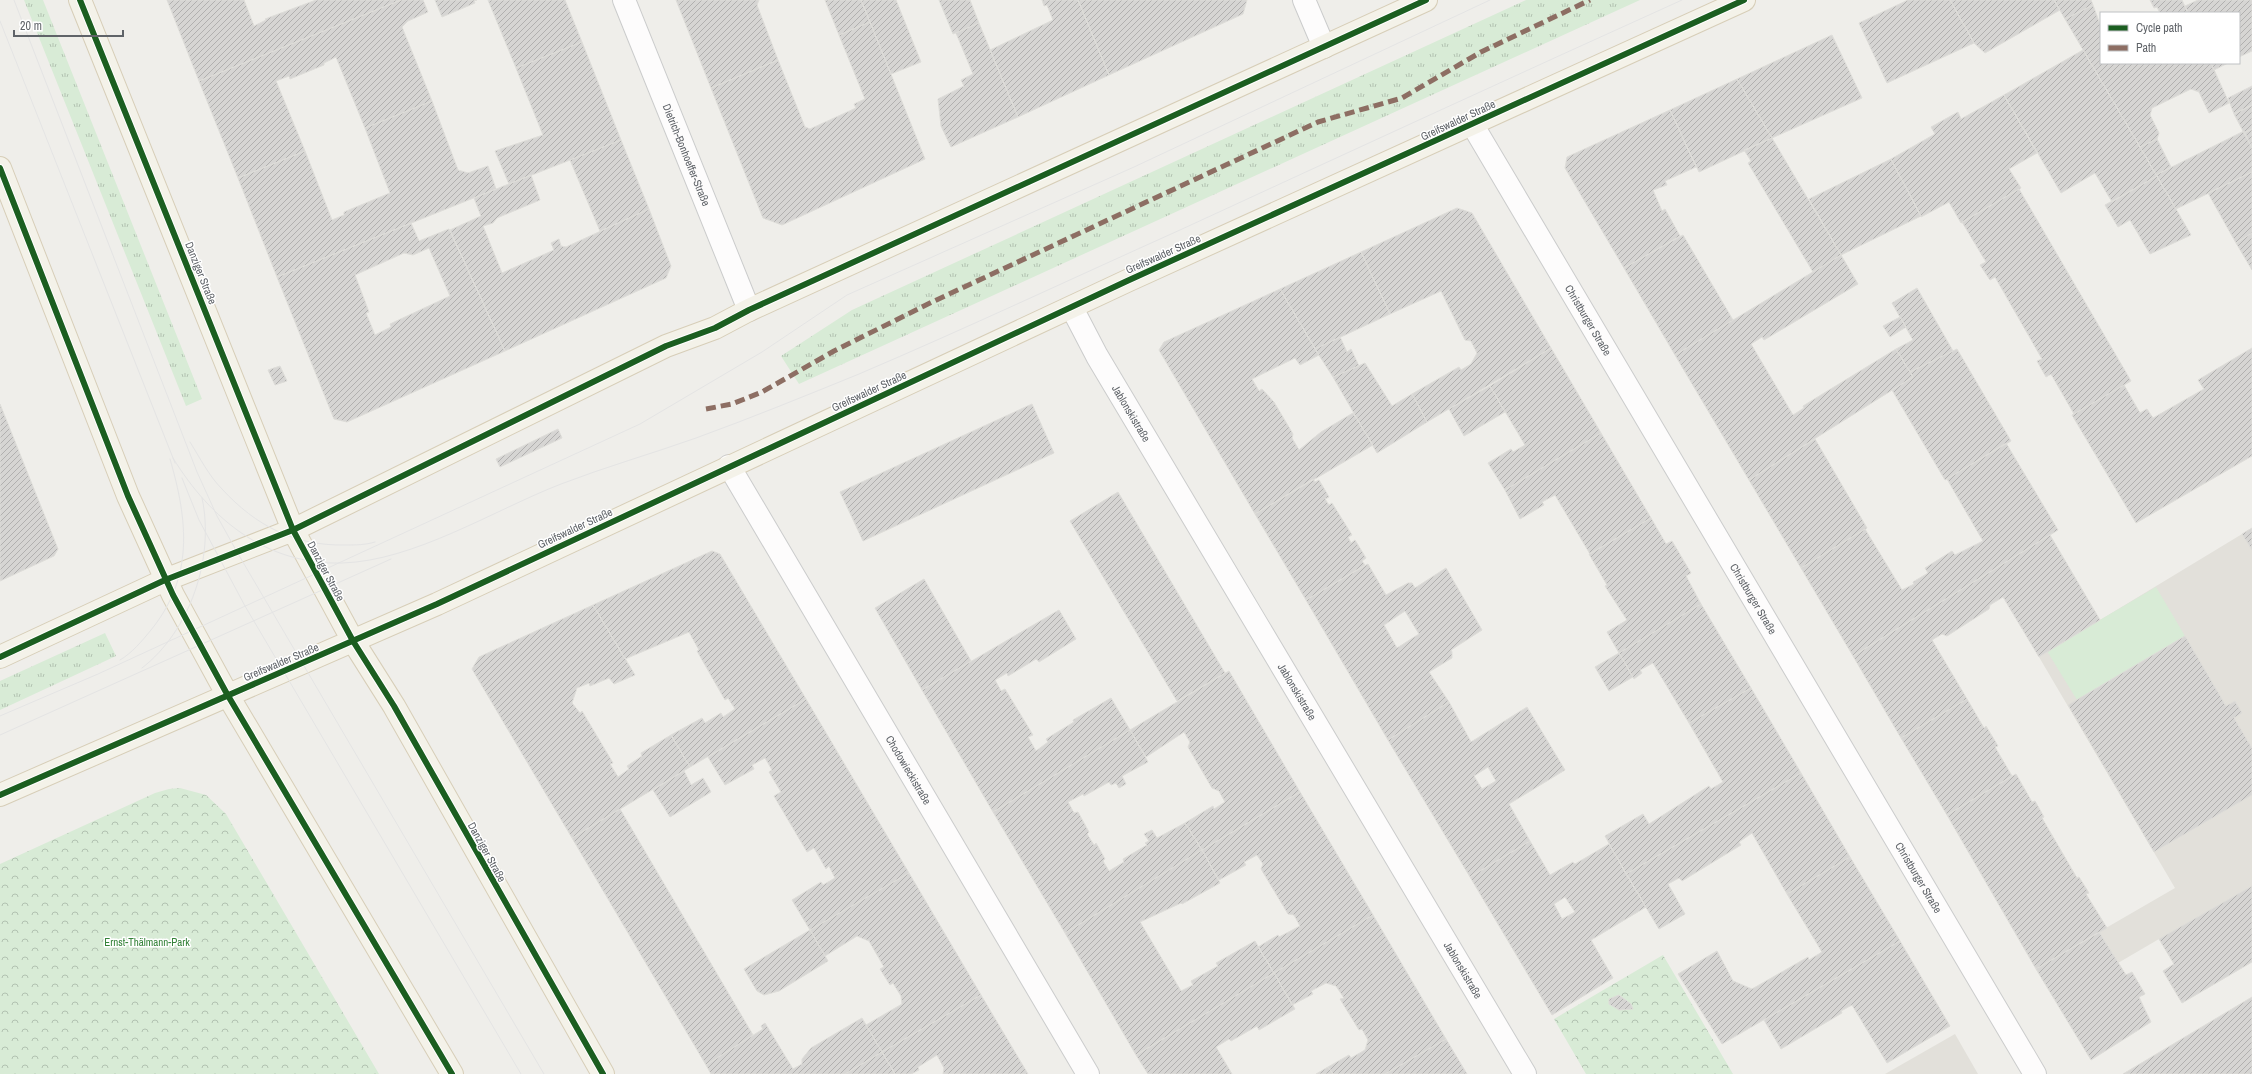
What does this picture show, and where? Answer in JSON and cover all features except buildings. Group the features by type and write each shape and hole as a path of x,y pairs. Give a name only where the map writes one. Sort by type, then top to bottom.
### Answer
{"main road":[{"name":"Danziger Straße","path":"80,0 293,530 353,641 394,706 603,1074"},
{"path":"0,657 165,580 293,530 666,346 715,328 749,310 1426,0"},
{"name":"Greifswalder Straße","path":"0,795 227,694 296,667 437,604 730,466 1744,0"},
{"path":"0,168 128,496 165,580 227,694 452,1074"}],"street":[{"name":"Dietrich-Bonhoeffer-Straße","path":"624,0 749,310"},
{"path":"1304,0 1324,47"},
{"name":"Christburger Straße","path":"1472,124 2035,1074"},
{"name":"Jablonskistraße","path":"1072,308 1100,362 1525,1074"},
{"name":"Chodowieckistraße","path":"730,466 1088,1074"}],"shaded area":[{"path":"2252,528 2252,962 2182,1003 2163,971 2174,964 2159,939 2118,963 2099,932 2175,888 2039,657"},
{"path":"1955,1034 1978,1074 1885,1074"}],"green space":[{"path":"24,0 43,0 202,399 186,406"},
{"path":"1526,0 1640,0 799,384 781,356 852,310"},
{"path":"2156,587 2185,636 2077,700 2047,651"},
{"path":"105,633 116,656 0,710 0,681"},
{"name":"Ernst-Thälmann-Park","path":"180,788 206,795 226,814 379,1074 0,1074 0,864 155,793"},
{"path":"1663,955 1733,1074 1586,1074 1554,1019"}],"tram line":[{"path":"14,0 197,472 217,516 544,1074"},
{"path":"0,716 98,674 640,424 762,352 847,295 1134,167 1490,0"},
{"path":"173,458 205,501 223,519 266,547 289,556 315,562 342,563 369,560 397,553 425,544 561,484 717,430 778,407 899,357 1682,0"},
{"path":"0,21 175,463"},
{"path":"190,442 217,484 249,514 263,523 278,531 309,542 345,545 375,542"},
{"path":"120,660 129,654 151,630 165,610 175,590 181,569 183,548 181,504 170,459"},
{"path":"182,478 199,520 245,606 521,1074"},
{"path":"142,668 159,653 173,634 186,614 195,592 205,545 205,521 202,498"},
{"path":"0,735 391,559"}],"marked path":[{"path":"706,409 732,404 762,392 834,351 932,302 1318,122 1402,98 1481,52 1590,0"}],"cycle path":[{"path":"80,0 293,530 353,641 394,706 603,1074"},
{"path":"0,657 165,580 293,530 666,346 715,328 749,310 1426,0"},
{"path":"0,795 437,604 1127,281 1744,0"},
{"path":"0,168 128,496 173,595 227,694 452,1074"}]}
